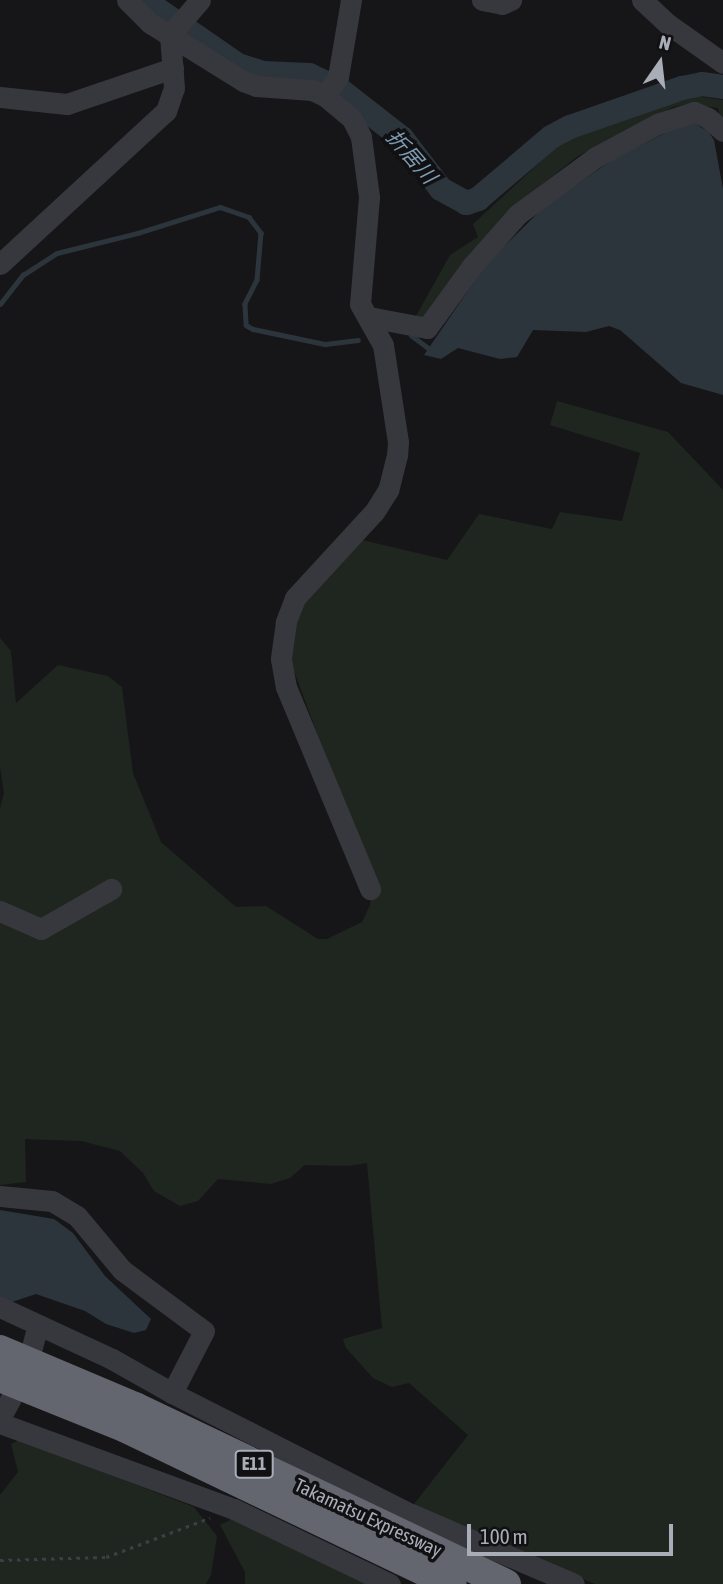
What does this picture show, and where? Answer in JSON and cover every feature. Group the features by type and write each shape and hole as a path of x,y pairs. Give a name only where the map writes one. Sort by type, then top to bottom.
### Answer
{"highway":[{"name":"Takamatsu Expressway","path":"0,1350 135,1407 506,1584"},
{"name":"Takamatsu Expressway","path":"3,1398 125,1428 451,1584"}],"street":[{"path":"127,0 150,23 175,29 256,86 331,88"},
{"path":"0,264 166,111 173,99 175,29 200,0"},
{"path":"351,0 331,88 352,119 363,146 369,197 360,303 383,345 398,442 397,455 387,490 374,512 295,598 286,622 281,659 286,687 370,889"},
{"path":"482,0 502,4 511,0"},
{"path":"642,0 668,24 723,63"},
{"path":"0,97 67,104 173,68"},
{"path":"369,317 427,328 472,266 518,214 596,157 657,124 694,112 708,118 723,131"},
{"path":"0,911 41,929 111,889"},
{"path":"0,1196 22,1196 52,1201 76,1216 122,1270 204,1331 172,1393"},
{"path":"0,1307 112,1359 172,1393 411,1514 574,1584"},
{"path":"32,1347 38,1325"},
{"path":"0,1423 234,1509 390,1584"}],"path":[{"path":"0,1560 106,1557 234,1509"}],"shaded area":[{"path":"688,95 723,100 723,117 720,119 718,108 688,104 673,107 578,156 522,200 426,318 416,316 450,255 478,237 473,224 562,142 587,129"},
{"path":"693,123 708,131 714,140 723,189 723,395 681,383 620,330 609,326 586,332 533,330 517,357 500,359 458,348 441,359 424,355 487,263 542,209 612,160 671,130"},
{"path":"557,401 668,432 723,490 723,1584 595,1584 411,1508 468,1435 409,1383 392,1387 373,1378 346,1348 343,1339 382,1328 367,1163 348,1166 305,1165 290,1178 271,1184 218,1179 198,1201 180,1206 154,1191 143,1173 120,1151 81,1141 25,1139 26,1182 0,1185 0,808 4,793 0,767 0,638 11,651 16,703 58,665 108,676 122,687 133,773 161,842 236,907 266,906 318,939 327,939 362,922 370,905 373,885 287,652 299,606 362,540 447,560 479,514 552,529 560,512 622,521 640,453 550,425"},
{"path":"0,1210 54,1219 73,1233 105,1276 151,1319 146,1330 134,1333 106,1324 85,1311 36,1294 12,1302 0,1301"},
{"path":"19,1440 194,1507 217,1536 211,1575 206,1584 0,1584 0,1495 18,1472 11,1444"},
{"path":"236,1517 368,1584 245,1584 245,1572 220,1525"}],"waterway":[{"name":"折居川","path":"144,0 238,65 263,73 309,75 339,89 402,138 441,189 466,203 478,199 551,137 570,127 682,88 702,84 723,87"},
{"path":"0,304 23,275 57,253 138,233 220,207 249,217 261,233 257,280 245,304 246,325 253,329 325,344 358,340"},
{"path":"411,335 431,350"}]}
